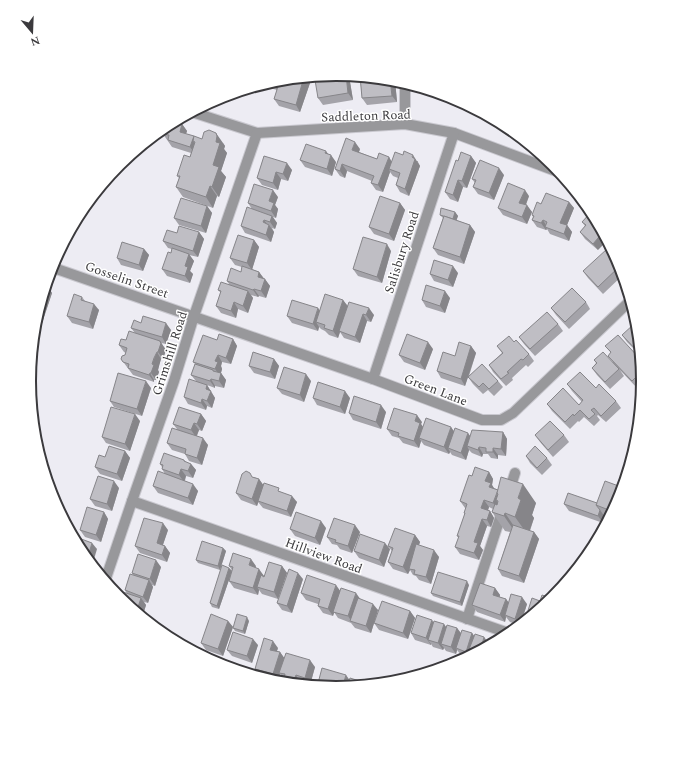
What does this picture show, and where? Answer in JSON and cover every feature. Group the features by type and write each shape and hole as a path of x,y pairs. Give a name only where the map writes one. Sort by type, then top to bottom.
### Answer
{"street":[{"path":"405,89 405,124"},
{"name":"Saddleton Road","path":"199,114 257,133 405,124 454,134 548,168"},
{"name":"Grimshill Road","path":"107,575 257,133"},
{"name":"Salisbury Road","path":"373,379 454,134"},
{"name":"Gosselin Street","path":"58,269 194,316"},
{"name":"Green Lane","path":"194,316 373,379 482,420 501,420 513,412 627,304"},
{"path":"467,619 515,473"},
{"name":"Hillview Road","path":"132,500 501,632"}],"building":[{"path":"315,82 347,82 348,93 318,98"},
{"path":"361,82 391,86 392,96 362,98"},
{"path":"302,83 296,105 274,99 278,87"},
{"path":"182,124 180,132 194,136 190,147 168,140 169,135 166,135"},
{"path":"209,130 216,133 216,142 220,143 213,165 219,167 212,187 210,186 206,197 176,187 180,176 177,176 184,155 190,157 195,142 193,141 194,136 202,139 204,132"},
{"path":"346,138 355,142 352,150 377,159 379,153 389,157 378,185 371,183 374,176 342,164 340,171 335,169"},
{"path":"306,144 326,151 325,153 331,155 327,169 300,160"},
{"path":"404,151 413,155 412,157 415,159 405,189 396,185 400,173 389,169 395,152 403,155"},
{"path":"461,152 471,156 462,181 458,180 453,195 445,192 456,160 458,161"},
{"path":"264,156 287,163 283,174 276,172 273,183 257,178"},
{"path":"480,160 499,168 489,193 473,187 476,180 472,179"},
{"path":"508,183 525,190 519,203 527,205 522,217 498,208"},
{"path":"254,184 273,190 269,201 274,203 271,211 248,203"},
{"path":"546,193 569,202 560,223 567,225 564,234 545,227 547,222 543,220 541,223 532,220 534,216 532,215 537,202 541,204"},
{"path":"380,196 400,203 389,234 369,227"},
{"path":"181,198 207,206 201,226 174,218"},
{"path":"247,207 272,216 270,222 264,220 263,222 269,225 266,235 241,226"},
{"path":"441,208 455,212 453,219 440,215"},
{"path":"444,216 470,225 460,257 433,248"},
{"path":"587,216 600,236 593,244 580,232 586,225 582,222"},
{"path":"179,226 199,232 193,251 163,241 167,230 177,233"},
{"path":"238,235 254,240 247,263 230,258"},
{"path":"363,237 387,244 377,277 353,269"},
{"path":"122,242 144,249 139,265 117,258"},
{"path":"172,248 189,254 185,266 188,267 185,276 162,269 168,252 171,253"},
{"path":"606,250 615,270 598,287 583,271"},
{"path":"434,260 453,266 448,280 430,274"},
{"path":"242,266 259,272 258,277 265,279 261,291 253,290 227,281 231,268 241,272"},
{"path":"221,282 248,291 243,306 234,302 231,311 216,306 221,291 218,290"},
{"path":"426,285 445,291 440,306 422,300"},
{"path":"572,288 586,302 565,322 551,308"},
{"path":"74,294 82,297 81,300 94,304 89,322 67,316"},
{"path":"325,294 343,300 333,331 324,328 325,325 316,322"},
{"path":"292,300 318,308 313,324 287,316"},
{"path":"349,302 369,308 366,315 363,314 355,337 339,331"},
{"path":"547,312 558,324 530,349 519,337"},
{"path":"143,316 166,323 162,337 131,328 134,320 141,323"},
{"path":"632,326 635,348 622,335"},
{"path":"129,331 160,341 161,343 154,358 152,364 154,365 149,375 128,368 129,364 123,362 121,359 122,356 125,355 127,348 119,345 121,339 126,340"},
{"path":"219,334 233,339 226,358 218,355 215,361 218,362 215,369 193,362 203,335 217,340"},
{"path":"407,334 428,342 420,363 399,355"},
{"path":"618,335 635,354 637,376 632,381 608,356 611,352 605,346"},
{"path":"509,336 514,342 516,340 529,354 523,360 521,359 507,372 509,373 501,379 489,365 503,353 497,346"},
{"path":"459,342 471,346 461,379 437,371 443,352 455,356"},
{"path":"253,352 274,359 270,372 249,366"},
{"path":"603,352 619,369 605,382 592,368 597,363 594,360"},
{"path":"195,364 221,373 219,381 211,379 210,381 191,375"},
{"path":"482,364 498,381 489,389 483,383 479,387 468,377"},
{"path":"284,367 306,374 300,395 277,388"},
{"path":"580,372 596,388 599,384 616,401 601,416 594,408 591,410 595,414 589,419 580,410 574,416 573,414 565,422 547,404 563,388 579,405 583,400 567,384"},
{"path":"118,373 146,381 137,409 110,401"},
{"path":"189,379 207,385 206,389 211,391 207,401 202,399 201,403 184,397"},
{"path":"318,382 345,391 340,407 313,398"},
{"path":"354,396 381,405 376,422 349,413"},
{"path":"111,407 135,414 125,444 102,437"},
{"path":"179,407 201,414 197,424 194,423 191,430 173,424"},
{"path":"394,408 417,415 415,421 420,423 414,441 398,436 399,433 387,429"},
{"path":"426,418 451,427 444,447 419,438"},
{"path":"550,421 564,435 548,450 535,435"},
{"path":"172,428 203,438 197,458 185,454 186,449 167,443"},
{"path":"455,428 468,433 461,453 448,448"},
{"path":"472,430 503,432 501,449 493,448 493,452 486,452 486,448 479,447 478,450 467,446"},
{"path":"109,446 125,451 117,474 95,467 99,455 105,457"},
{"path":"535,446 547,458 537,468 526,456"},
{"path":"164,453 191,464 188,471 181,469 179,475 162,469 163,465 160,464"},
{"path":"475,467 489,472 485,481 491,483 489,487 498,490 493,503 484,500 481,508 490,511 487,520 482,519 474,542 478,543 474,553 455,547 467,504 460,501 469,475 472,476"},
{"path":"158,471 193,484 188,498 153,486"},
{"path":"246,471 250,473 252,477 259,479 252,499 236,493 242,474"},
{"path":"98,476 114,481 107,504 90,499"},
{"path":"501,477 523,484 518,498 521,500 515,517 505,513 504,516 492,512 495,504 497,505 497,493"},
{"path":"605,481 618,486 608,510 596,505"},
{"path":"264,483 279,488 278,491 292,496 287,511 258,501"},
{"path":"568,493 597,503 596,505 600,510 598,516 564,504"},
{"path":"87,507 104,512 96,535 80,530"},
{"path":"296,512 321,521 315,538 290,529"},
{"path":"144,518 163,523 157,543 165,546 162,555 135,546"},
{"path":"334,518 355,525 348,546 335,542 336,540 327,537"},
{"path":"513,525 534,532 519,576 498,569"},
{"path":"395,528 415,535 403,567 388,562 393,548 388,546"},
{"path":"360,534 385,543 379,560 354,551"},
{"path":"81,539 92,543 89,552"},
{"path":"202,541 223,548 218,566 196,560"},
{"path":"416,544 434,550 426,577 414,574 415,570 409,569"},
{"path":"233,553 251,559 249,565 259,569 253,588 229,581 233,567 229,566"},
{"path":"138,554 156,560 150,579 132,573"},
{"path":"269,562 282,566 274,592 257,587 261,575 264,577"},
{"path":"222,565 229,568 217,606 210,603"},
{"path":"289,569 298,573 287,606 277,603"},
{"path":"438,572 467,581 460,602 431,593"},
{"path":"130,574 149,580 143,597 125,590"},
{"path":"307,575 336,585 328,609 318,606 320,599 301,593"},
{"path":"480,583 495,588 493,595 506,599 500,615 472,605"},
{"path":"341,588 356,593 348,616 333,612"},
{"path":"123,593 141,598 138,607 124,594"},
{"path":"511,594 522,597 515,619 505,615"},
{"path":"542,595 546,596 527,613 532,598 540,601"},
{"path":"358,598 373,604 366,626 350,621"},
{"path":"382,601 410,611 403,633 374,623"},
{"path":"211,614 228,621 218,649 201,643"},
{"path":"237,614 247,617 243,631 233,628"},
{"path":"417,615 432,620 426,638 411,633"},
{"path":"434,621 444,624 438,643 428,640"},
{"path":"447,625 457,628 451,647 441,644"},
{"path":"462,630 472,633 466,652 456,648"},
{"path":"233,632 253,639 247,656 227,650"},
{"path":"475,634 484,637 482,644 468,651"},
{"path":"264,638 273,641 270,650 280,652 273,674 255,669"},
{"path":"286,653 310,660 305,678 296,675 294,679 284,677 285,674 279,673"},
{"path":"322,668 346,675 344,682 319,681"},
{"path":"350,678 359,681 356,681 349,681"}]}
